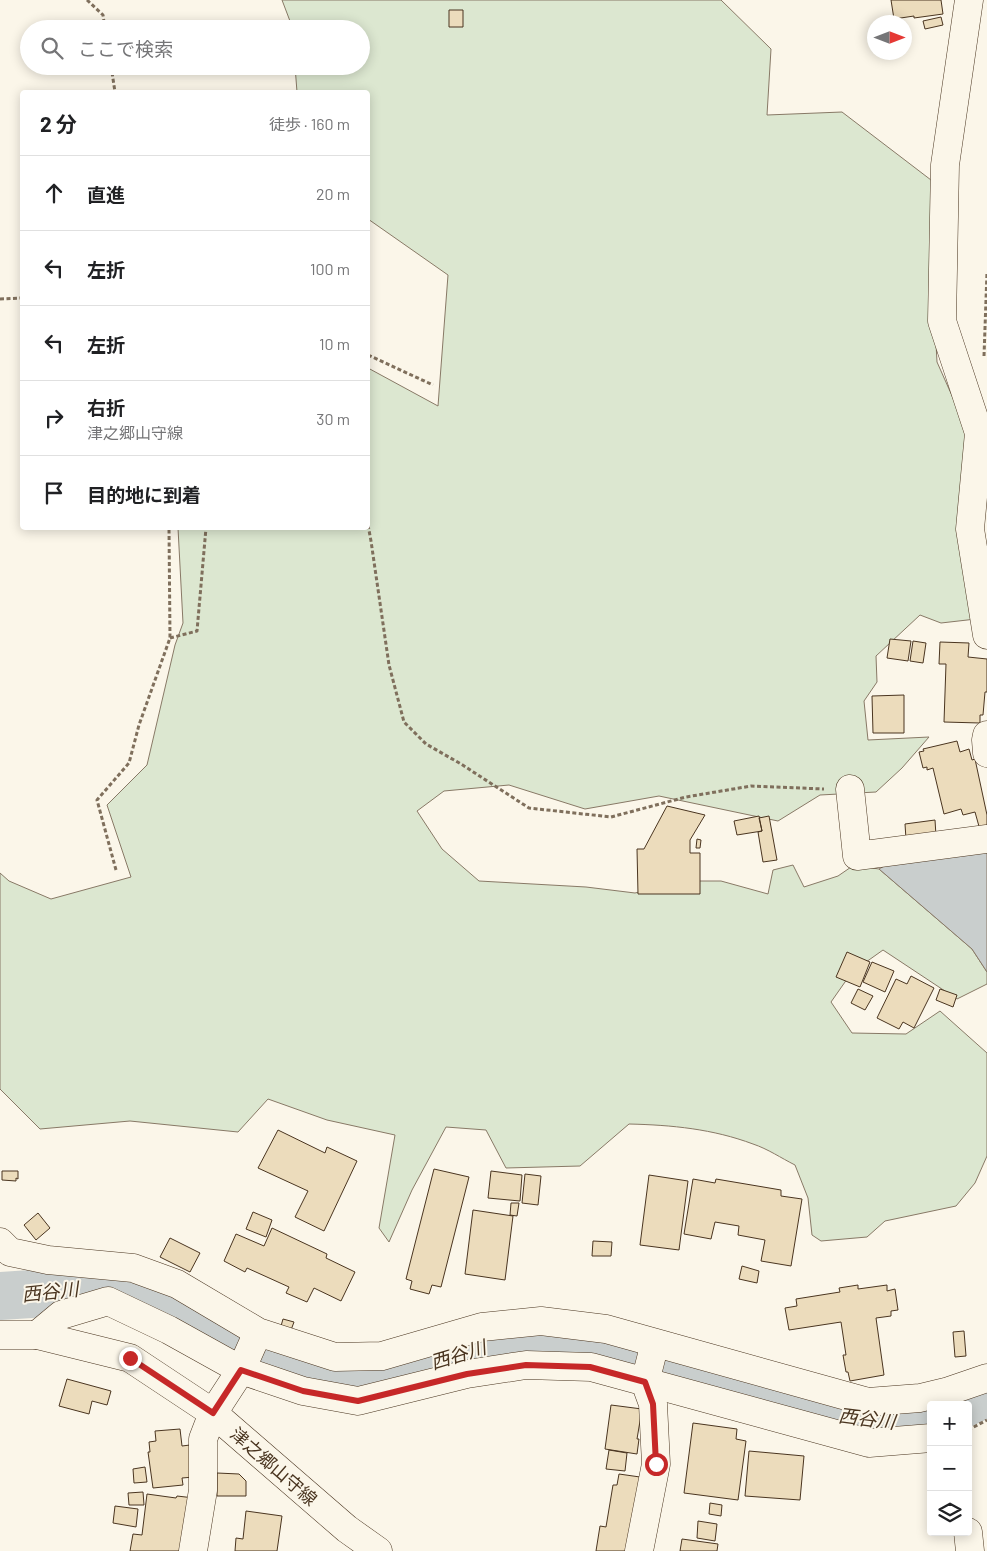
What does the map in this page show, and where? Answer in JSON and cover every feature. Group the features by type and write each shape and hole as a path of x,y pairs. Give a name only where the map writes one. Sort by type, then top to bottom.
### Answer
{"street":[{"path":"970,0 945,165 942,320 979,433 970,529 987,635"},
{"path":"987,735 987,752"},
{"path":"850,790 857,856 987,839"},
{"path":"0,1242 10,1252 48,1260 133,1268 176,1284 258,1332 335,1357 382,1356 482,1327 541,1321 606,1329 868,1402 950,1398 987,1378"},
{"path":"37,1335 61,1314 108,1301 170,1330 241,1370 303,1391 358,1401 467,1374 526,1365 590,1367 870,1443 927,1438"},
{"path":"192,1551 203,1490 203,1440 213,1413 241,1370 258,1332"},
{"name":"津之郷山守線","path":"0,1335 37,1335 130,1358 213,1413 347,1529 378,1551"},
{"path":"454,1336 467,1374"},
{"path":"639,1551 656,1464 653,1404 645,1382 655,1343"},
{"path":"968,1536 970,1551"}],"path":[{"path":"88,0 104,15 104,20"},
{"path":"112,75 115,90"},
{"path":"0,299 20,298"},
{"path":"370,357 433,385"},
{"path":"116,870 97,800 129,763 139,725 170,638 170,530"},
{"path":"170,638 197,632 206,530"},
{"path":"369,530 389,665 404,722 426,744 529,808 611,817 686,797 751,786 850,790"},
{"path":"972,1428 987,1420"}],"green space":[{"path":"282,0 721,0 771,49 767,115 842,112 931,180 940,193 935,325 937,362 969,434 976,619 941,623 920,615 876,656 877,682 864,701 868,740 929,737 902,768 876,792 820,795 778,821 659,796 585,809 509,785 444,791 417,811 442,849 479,881 586,887 635,893 685,881 721,881 768,894 773,870 793,865 804,887 838,876 854,865 879,869 972,949 987,972 987,984 957,999 883,950 852,972 831,1002 852,1033 906,1034 940,1011 987,1053 987,1156 975,1183 956,1206 885,1221 867,1237 821,1241 812,1235 808,1198 795,1165 764,1148 738,1139 708,1131 661,1125 629,1124 580,1166 506,1168 486,1130 446,1127 412,1190 389,1242 379,1228 395,1135 327,1120 268,1099 238,1132 130,1121 40,1129 0,1089 0,873 9,881 51,899 131,877 107,805 147,765 175,645 183,623 178,530 370,530 370,369 438,406 448,275 370,220 370,90 297,90 296,75 370,75 370,20 290,20"}],"shaded area":[{"path":"987,846 987,972 972,949 879,869 886,865"}],"building":[{"path":"891,0 941,0 943,14 914,18 912,15 893,15"},
{"path":"449,10 463,10 463,27 449,27"},
{"path":"941,17 943,25 925,29 923,21"},
{"path":"890,639 911,641 908,661 887,658"},
{"path":"913,641 926,643 923,663 910,661"},
{"path":"940,642 969,643 968,657 987,659 987,692 985,692 983,715 980,715 980,723 944,722 946,664 939,664"},
{"path":"904,695 904,733 873,733 872,696"},
{"path":"957,741 960,752 969,749 972,760 975,759 987,815 987,828 980,830 975,812 963,815 961,809 944,814 933,768 927,770 927,767 923,768 919,752 924,751 923,749"},
{"path":"667,806 705,815 690,840 690,853 700,853 700,894 638,894 637,849 644,849"},
{"path":"759,816 762,831 737,835 734,821"},
{"path":"769,816 777,860 763,862 758,832 762,831 759,818"},
{"path":"935,820 936,836 906,839 905,824"},
{"path":"697,839 701,840 700,848 696,848"},
{"path":"847,952 870,962 860,987 836,977"},
{"path":"872,962 894,971 885,992 863,982"},
{"path":"911,976 934,988 914,1028 903,1022 899,1029 877,1018 896,979 907,984"},
{"path":"858,989 873,996 865,1010 851,1003"},
{"path":"940,989 957,995 953,1007 936,1000"},
{"path":"278,1130 325,1153 327,1147 357,1161 324,1231 295,1217 308,1191 258,1168"},
{"path":"434,1169 469,1177 441,1287 432,1285 429,1294 410,1289 412,1281 406,1279"},
{"path":"2,1171 18,1171 18,1179 16,1178 16,1181 2,1180"},
{"path":"491,1171 522,1175 520,1201 488,1198"},
{"path":"525,1174 541,1176 538,1205 522,1203"},
{"path":"649,1175 688,1181 679,1250 640,1245"},
{"path":"693,1179 715,1183 716,1179 781,1190 781,1196 802,1199 791,1266 761,1261 765,1240 738,1235 739,1226 715,1222 711,1239 684,1234"},
{"path":"511,1203 519,1203 517,1216 510,1215"},
{"path":"473,1210 513,1216 505,1280 465,1274"},
{"path":"253,1212 272,1220 266,1237 246,1229"},
{"path":"38,1213 50,1228 36,1240 24,1225"},
{"path":"272,1228 327,1254 326,1258 355,1272 341,1301 314,1288 307,1302 286,1293 289,1287 247,1268 245,1272 224,1261 236,1234 264,1246"},
{"path":"170,1238 200,1253 190,1272 160,1257"},
{"path":"593,1241 612,1242 611,1256 592,1256"},
{"path":"742,1266 759,1271 757,1283 739,1279"},
{"path":"858,1285 858,1289 887,1285 887,1291 895,1289 898,1310 891,1311 891,1316 876,1318 884,1375 850,1381 848,1372 846,1372 843,1355 846,1355 841,1322 789,1330 785,1308 797,1306 796,1299 840,1292 839,1288"},
{"path":"283,1319 294,1322 291,1330 281,1326"},
{"path":"964,1331 966,1356 955,1357 953,1332"},
{"path":"67,1379 111,1391 107,1405 92,1401 89,1414 59,1406"},
{"path":"611,1405 642,1409 637,1439 639,1439 637,1454 605,1449"},
{"path":"693,1423 737,1429 736,1439 746,1441 738,1500 684,1493"},
{"path":"180,1429 182,1446 190,1445 194,1477 182,1478 183,1485 153,1488 148,1452 150,1452 149,1442 156,1441 155,1431"},
{"path":"609,1450 627,1453 625,1471 606,1469"},
{"path":"749,1451 804,1456 800,1500 745,1496"},
{"path":"145,1467 147,1482 134,1483 133,1469"},
{"path":"217,1473 239,1474 246,1481 246,1496 217,1496"},
{"path":"619,1474 640,1477 628,1551 596,1551 600,1526 606,1527 613,1485 617,1485"},
{"path":"143,1492 144,1505 129,1505 128,1493"},
{"path":"147,1494 176,1498 177,1496 194,1498 187,1551 130,1551 133,1534 142,1535"},
{"path":"710,1503 722,1505 721,1516 709,1514"},
{"path":"115,1506 138,1509 136,1527 113,1523"},
{"path":"246,1511 282,1516 277,1551 235,1551 236,1538 243,1539"},
{"path":"698,1521 717,1524 715,1541 697,1538"},
{"path":"682,1539 718,1544 717,1551 680,1551"}],"waterway":[{"name":"西谷川","path":"0,1296 46,1293 113,1284 162,1296 296,1372 340,1383 374,1378 430,1364 497,1342 593,1348 840,1416 916,1424 927,1419"},
{"name":"西谷川","path":"969,1401 987,1393"}],"route":[{"path":"130,1358 213,1413 241,1370 303,1391 358,1401 467,1374 526,1365 590,1367 645,1382 653,1404 656,1464"}]}
